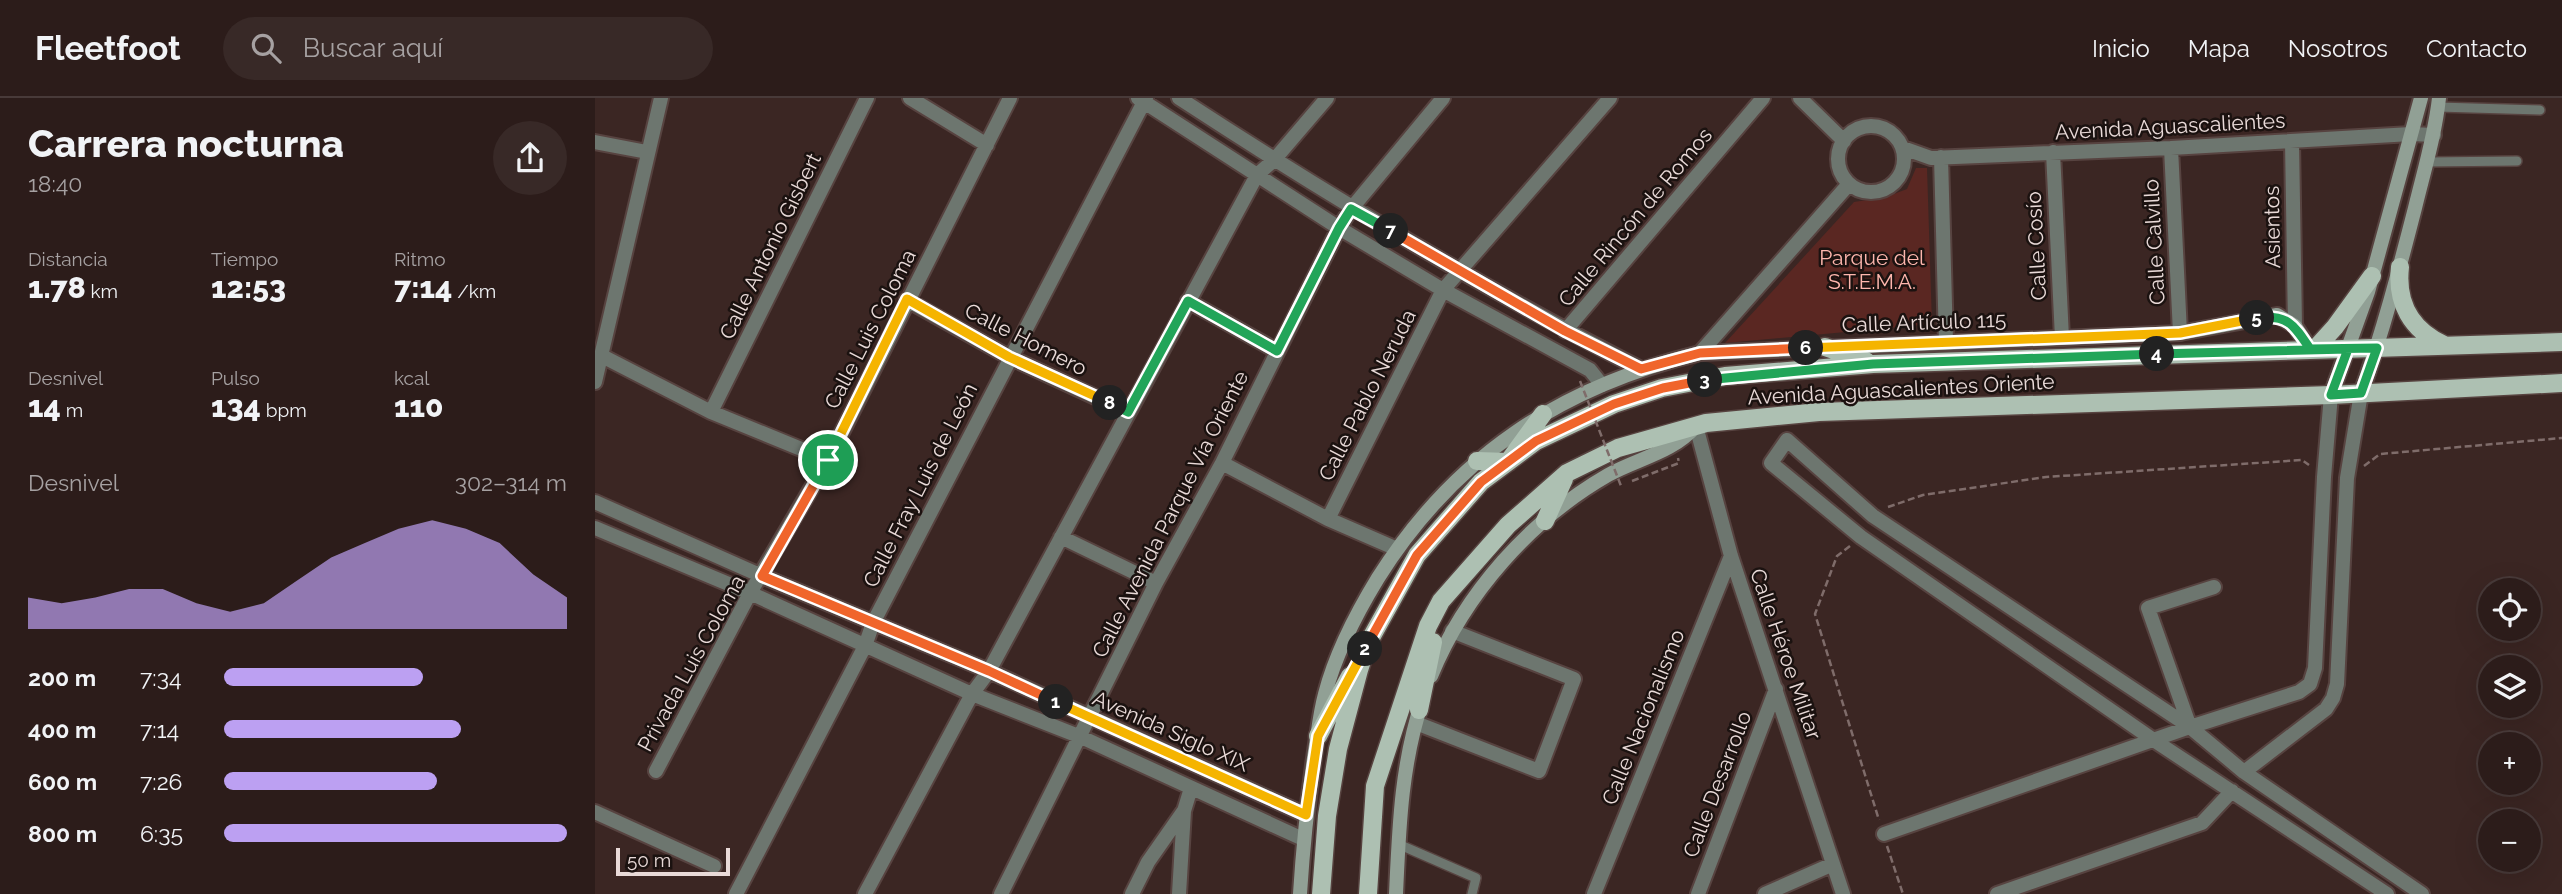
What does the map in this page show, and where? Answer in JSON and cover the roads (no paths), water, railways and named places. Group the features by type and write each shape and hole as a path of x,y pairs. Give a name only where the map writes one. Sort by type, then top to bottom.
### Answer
{"main road":[{"path":"2400,267 2399,288 2410,318 2430,338 2447,346"},
{"path":"2313,349 2335,327 2372,276"},
{"name":"Avenida Aguascalientes Oriente","path":"1321,894 1327,816 1338,749 1359,670 1367,645 1417,555 1481,482 1536,441 1614,404 1663,388 1725,376 1873,364 2562,342"},
{"path":"1825,347 1873,364"},
{"name":"Avenida Aguascalientes Oriente","path":"1368,894 1375,786 1428,626 1441,601 1508,525 1567,474 1618,448 1696,426 1819,412 2331,395 2562,383"},
{"path":"1477,461 1508,462 1543,414"},
{"path":"1545,521 1567,474"},
{"path":"1417,717 1441,601"},
{"path":"1318,736 1367,645"}],"street":[{"path":"595,382 661,98"},
{"name":"Calle Antonio Gisbert","path":"711,412 867,98"},
{"path":"910,98 987,145"},
{"name":"Calle Luis Coloma","path":"762,576 828,460 1010,98"},
{"path":"1179,98 1351,209 1565,331 1641,369"},
{"path":"865,894 1257,176 1327,98"},
{"name":"Calle Avenida Parque Vía Oriente","path":"1001,894 1156,583 1222,463 1339,228 1351,209 1443,98"},
{"name":"Calle Pablo Neruda","path":"1328,519 1443,290 1610,98"},
{"name":"Calle Rincón de Romos","path":"1565,331 1763,98"},
{"path":"1800,98 1844,141"},
{"path":"1884,834 2298,692 2310,684 2315,668 2324,477 2331,395 2372,276 2421,98"},
{"path":"1142,99 1339,228 1443,290 1590,370 1602,385"},
{"name":"Calle Fray Luis de León","path":"736,894 1142,99"},
{"path":"2243,772 2326,709 2333,698 2337,684 2347,478 2361,393 2400,267 2434,135 2439,102"},
{"path":"1875,125 1892,133 1903,148 1902,173 1888,188 1868,192 1849,184 1839,168 1838,158 1844,141 1857,128 1875,125"},
{"name":"Avenida Aguascalientes","path":"1903,148 1936,157 2434,135"},
{"name":"Asientos","path":"2292,141 2295,326"},
{"path":"595,142 647,152"},
{"name":"Calle Calvillo","path":"2171,148 2180,333"},
{"name":"Calle Cosío","path":"2053,152 2062,338"},
{"path":"1936,157 1946,342"},
{"name":"Avenida Aguascalientes","path":"1902,173 1936,157"},
{"path":"1700,353 1849,184"},
{"name":"Calle Homero","path":"907,299 1009,357 1128,412"},
{"path":"1188,301 1277,351"},
{"name":"Calle Artículo 115","path":"1306,815 1325,694 1339,653 1360,608 1397,549 1457,479 1515,431 1543,414 1641,369 1700,353 2180,333 2277,315 2295,326"},
{"path":"2295,326 2313,349"},
{"path":"602,356 711,412 828,460"},
{"path":"1396,894 1400,802 1408,749 1433,671 1453,631 1488,578 1545,521 1594,484 1662,452 1685,438 1696,426"},
{"name":"Calle Héroe Militar","path":"1696,426 1731,556 1843,894"},
{"path":"2387,894 2155,741 1861,537 1771,463 1787,440 1873,516 2190,727 2243,772 2422,894"},
{"path":"1222,463 1328,519 1397,549"},
{"name":"Avenida Siglo XIX","path":"595,502 762,576 989,671 1306,815"},
{"path":"1861,537 1873,516"},
{"name":"Avenida Siglo XIX","path":"595,528 750,593 972,694 1081,737 1303,839"},
{"path":"1061,537 1156,583"},
{"name":"Calle Nacionalismo","path":"1594,894 1731,556"},
{"name":"Privada Luis Coloma","path":"656,771 750,593 762,576"},
{"path":"2190,727 2148,608 2214,587"},
{"path":"1417,717 1539,771 1574,679 1453,631"},
{"name":"Calle Desarrollo","path":"1698,894 1776,689"},
{"path":"1179,894 1184,811 1191,788"},
{"path":"1997,894 2202,823 2232,791"},
{"path":"1132,894 1149,862 1184,811"},
{"path":"595,812 714,866"},
{"path":"1300,894 1306,815"},
{"path":"1765,894 1833,864"}],"lane":[{"path":"2439,102 2540,110"},
{"path":"2427,162 2517,161"},
{"path":"1398,844 1476,878 1472,894"}],"park label":[{"name":"Parque del S.T.E.M.A.","path":"1872,269"}]}
